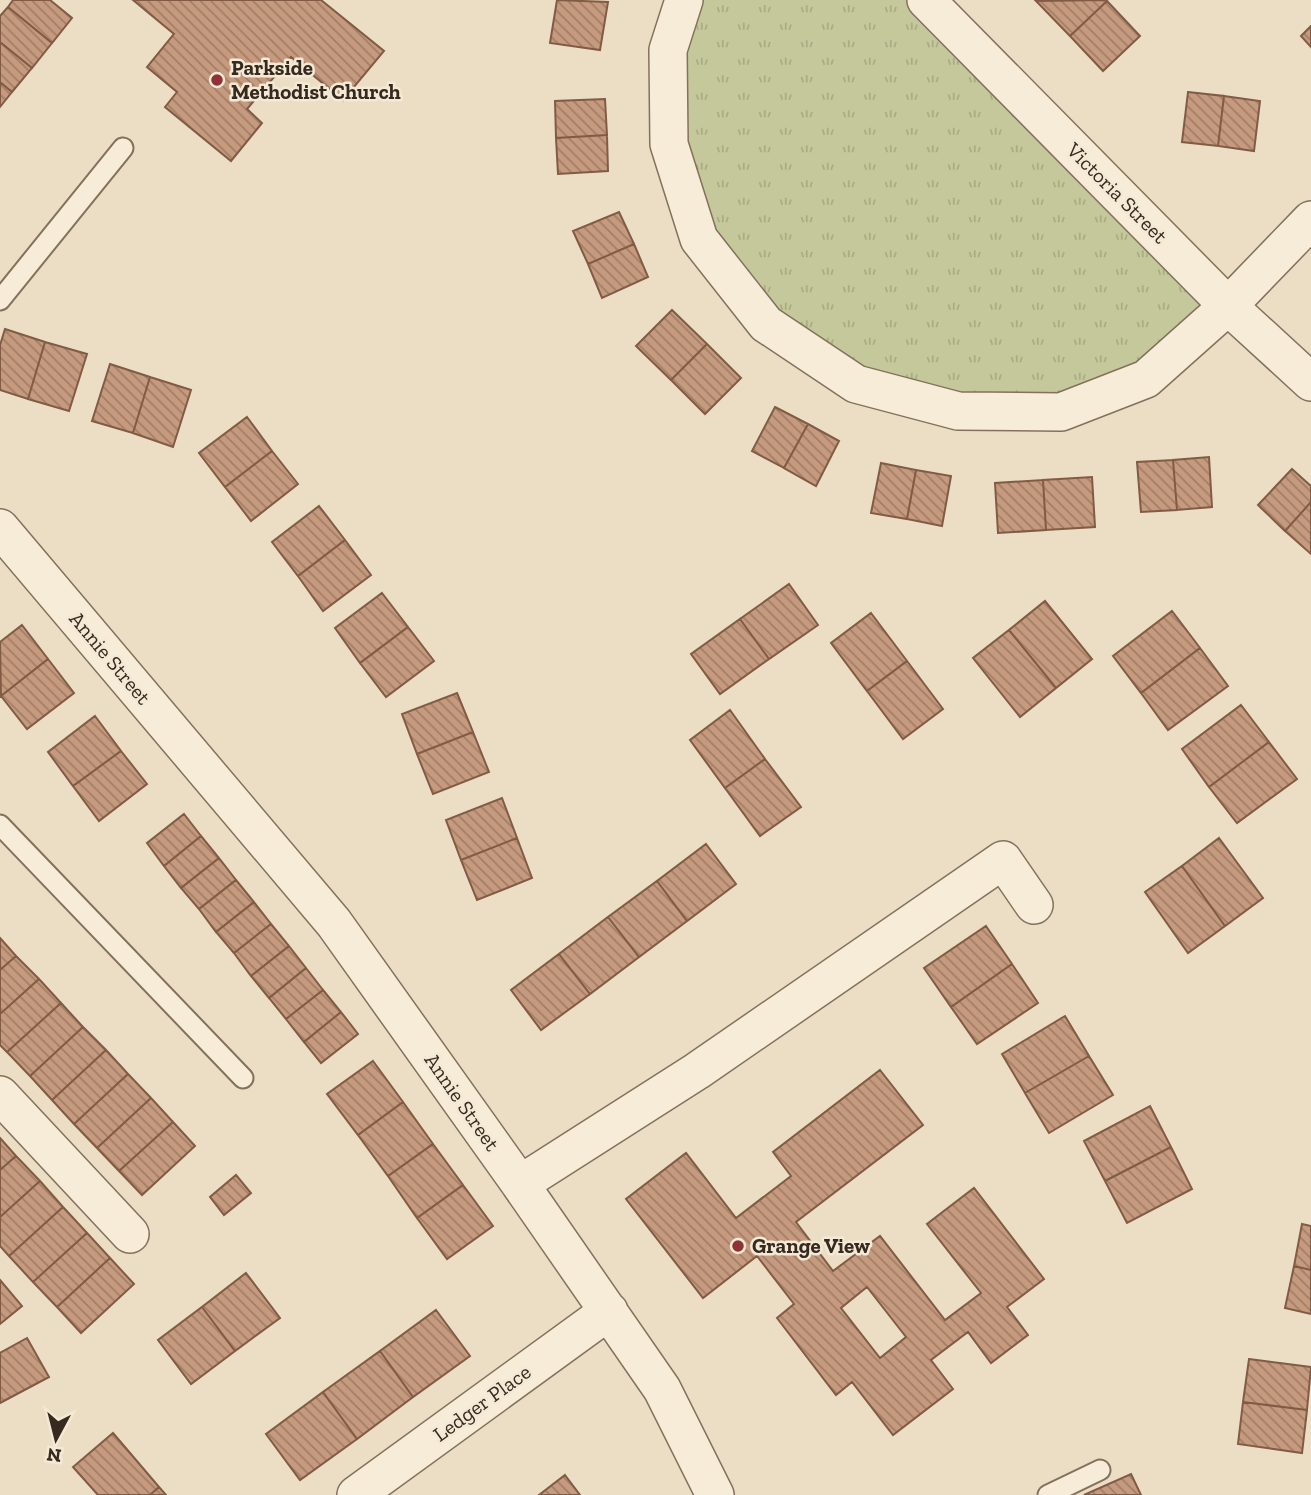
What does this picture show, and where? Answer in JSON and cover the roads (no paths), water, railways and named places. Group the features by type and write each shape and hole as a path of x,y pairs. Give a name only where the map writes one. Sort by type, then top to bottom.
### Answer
{"street":[{"path":"684,0 668,50 668,144 699,239 766,324 856,384 958,411 1062,412 1146,379 1228,306 1311,220"},
{"name":"Victoria Street","path":"926,0 1228,306 1311,382"},
{"name":"Annie Street","path":"0,528 334,923 520,1184"},
{"path":"715,1495 662,1389 520,1184 697,1071 1003,860 1034,905"},
{"path":"0,1095 130,1234"},
{"name":"Ledger Place","path":"356,1495 609,1311"}],"lane":[{"path":"0,300 123,148"},
{"path":"0,825 243,1078"},
{"path":"1048,1495 1100,1470"}],"place":[{"name":"Parkside Methodist Church","path":"217,80"},
{"name":"Grange View","path":"738,1246"}]}
